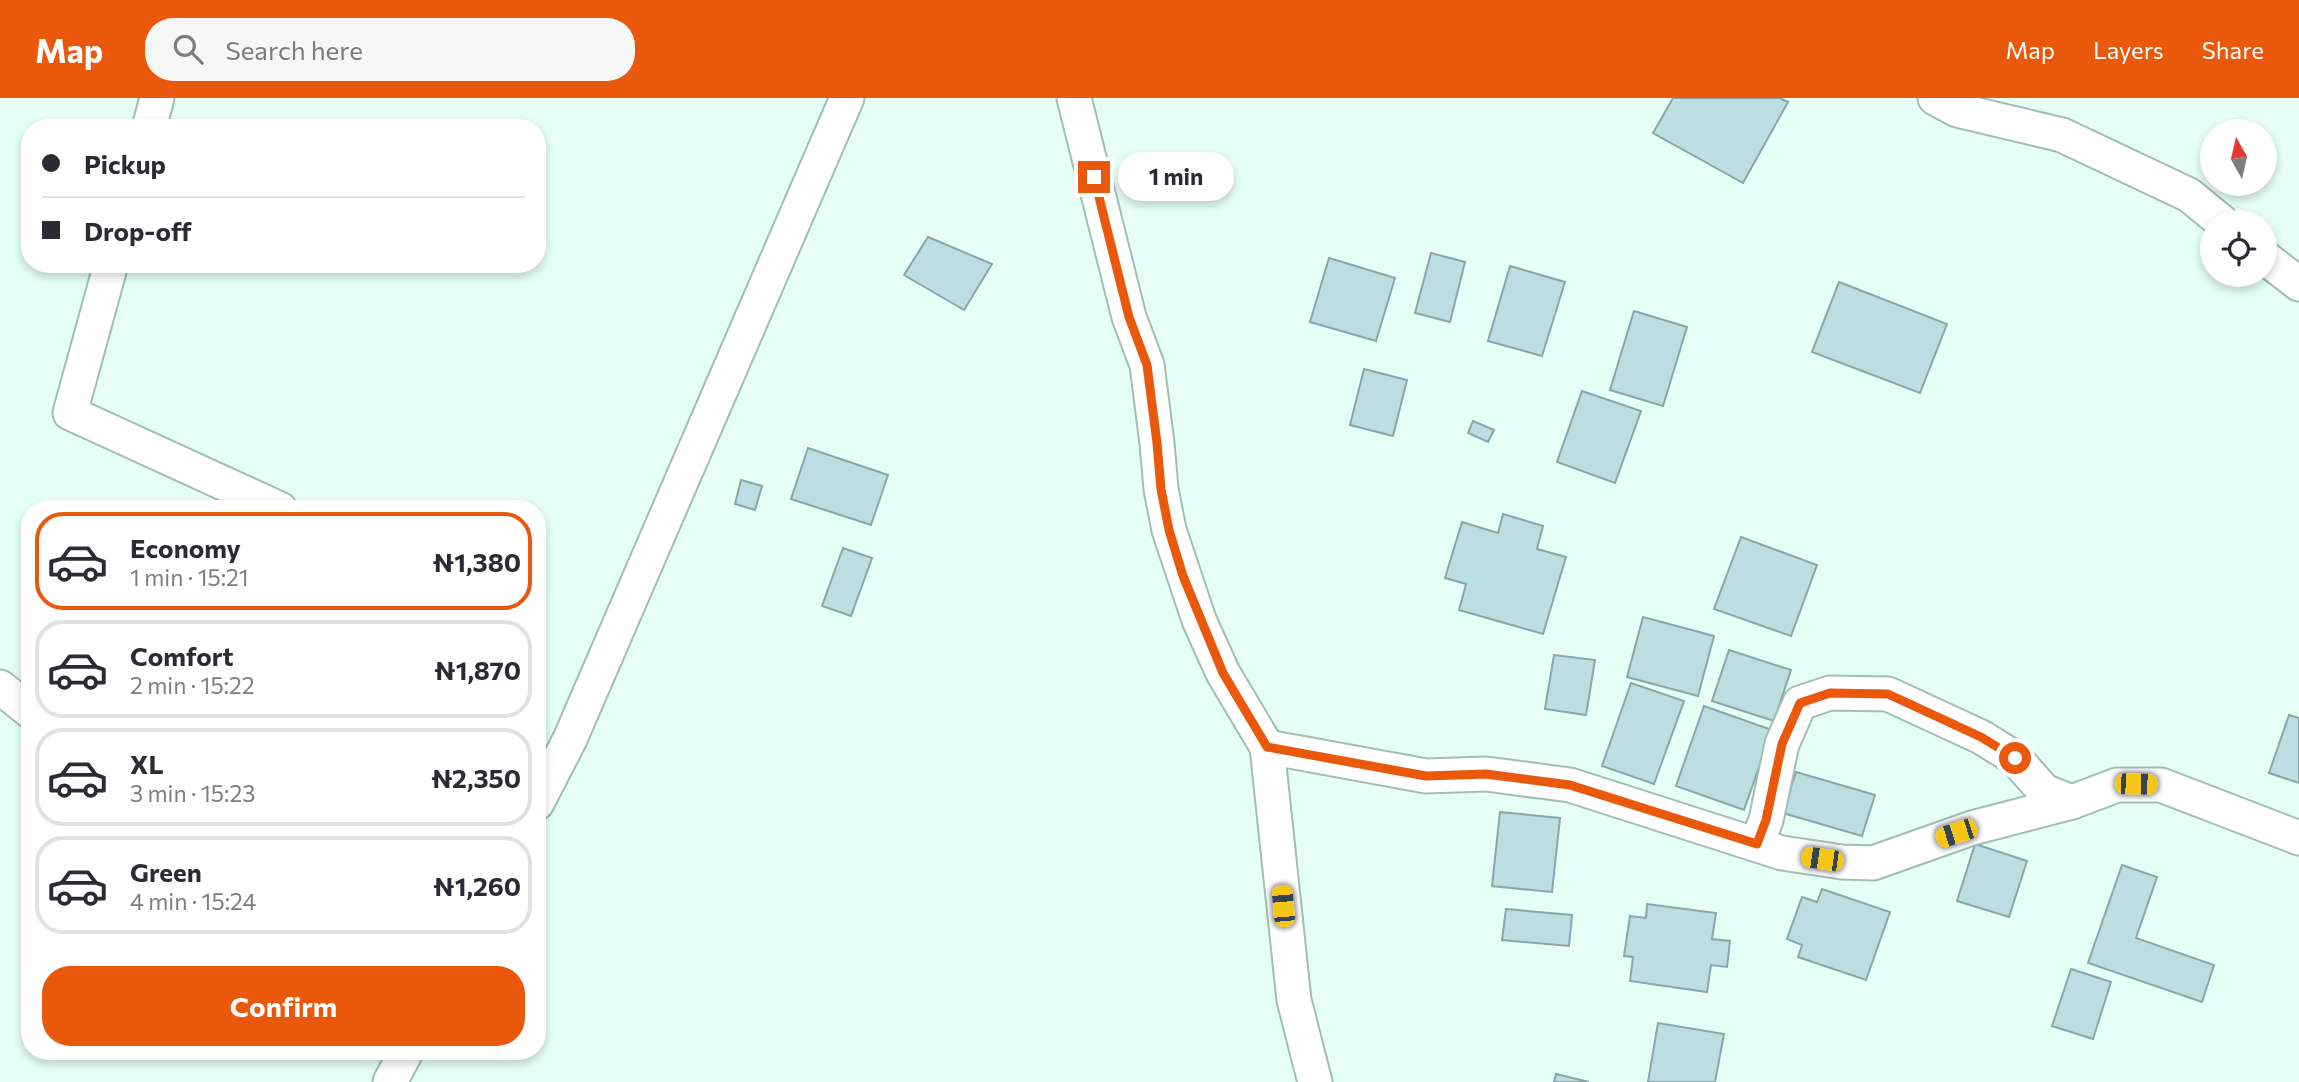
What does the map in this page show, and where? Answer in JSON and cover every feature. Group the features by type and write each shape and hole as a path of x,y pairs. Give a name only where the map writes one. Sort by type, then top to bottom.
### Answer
{"street":[{"path":"151,119 157,98"},
{"path":"546,786 570,739 847,98"},
{"path":"1073,98 1129,317 1147,365 1161,489 1172,541 1199,620 1223,673 1267,747 1294,1000 1315,1082"},
{"path":"1935,98 1957,110 2062,135 2189,195 2207,210"},
{"path":"2277,267 2299,284"},
{"path":"109,273 70,413 260,500"},
{"path":"0,687 21,704"},
{"path":"1757,844 1766,820 1782,744 1800,703 1830,693 1888,694 1981,737 2015,758 2044,791 2072,802"},
{"path":"1267,747 1426,776 1486,774 1570,785 1782,853 1842,862 1873,863 1972,828 2072,802 2117,785 2161,785 2299,838"},
{"path":"390,1082 402,1060"}],"building":[{"path":"1673,98 1780,98 1788,102 1743,183 1653,133"},
{"path":"928,237 992,264 964,310 904,275"},
{"path":"1431,253 1465,262 1450,322 1415,313"},
{"path":"1329,258 1395,278 1376,341 1310,322"},
{"path":"1510,266 1565,282 1542,356 1488,341"},
{"path":"1839,282 1947,324 1920,393 1812,352"},
{"path":"1634,311 1687,327 1663,406 1610,390"},
{"path":"1364,369 1407,380 1393,436 1350,425"},
{"path":"1582,391 1641,411 1615,483 1557,462"},
{"path":"1473,421 1494,430 1488,442 1468,433"},
{"path":"808,448 888,475 871,525 791,499"},
{"path":"741,480 762,486 755,510 735,504"},
{"path":"1503,514 1543,526 1537,549 1566,557 1543,634 1459,610 1466,584 1445,578 1462,522 1498,533"},
{"path":"1741,537 1817,565 1791,636 1714,609"},
{"path":"843,548 872,558 851,616 822,606"},
{"path":"1643,617 1714,636 1698,696 1627,677"},
{"path":"1729,650 1791,670 1774,721 1712,701"},
{"path":"1554,655 1595,660 1586,715 1545,709"},
{"path":"1631,683 1684,701 1654,784 1602,766"},
{"path":"1704,706 1772,730 1744,810 1676,786"},
{"path":"2289,715 2299,718 2299,783 2269,773"},
{"path":"1796,772 1875,795 1862,836 1783,813"},
{"path":"1500,812 1560,818 1552,892 1492,886"},
{"path":"1975,844 2027,861 2009,917 1957,901"},
{"path":"2122,865 2157,877 2136,938 2214,965 2202,1002 2088,963"},
{"path":"1822,889 1890,912 1866,980 1798,957 1802,945 1787,939 1802,897 1817,902"},
{"path":"1647,904 1716,913 1712,939 1730,941 1727,967 1711,965 1707,992 1630,981 1633,957 1624,956 1630,916 1646,918"},
{"path":"1506,909 1572,915 1569,946 1502,940"},
{"path":"2071,969 2111,982 2093,1039 2052,1026"},
{"path":"1658,1023 1724,1034 1715,1082 1648,1082"},
{"path":"1556,1074 1589,1082 1554,1082"}],"route":[{"path":"1094,177 1129,317 1147,365 1161,489 1169,530 1199,620 1223,673 1267,747 1426,776 1486,774 1570,785 1757,844 1766,820 1782,744 1800,703 1830,693 1888,694 1981,737 2015,758"}]}
